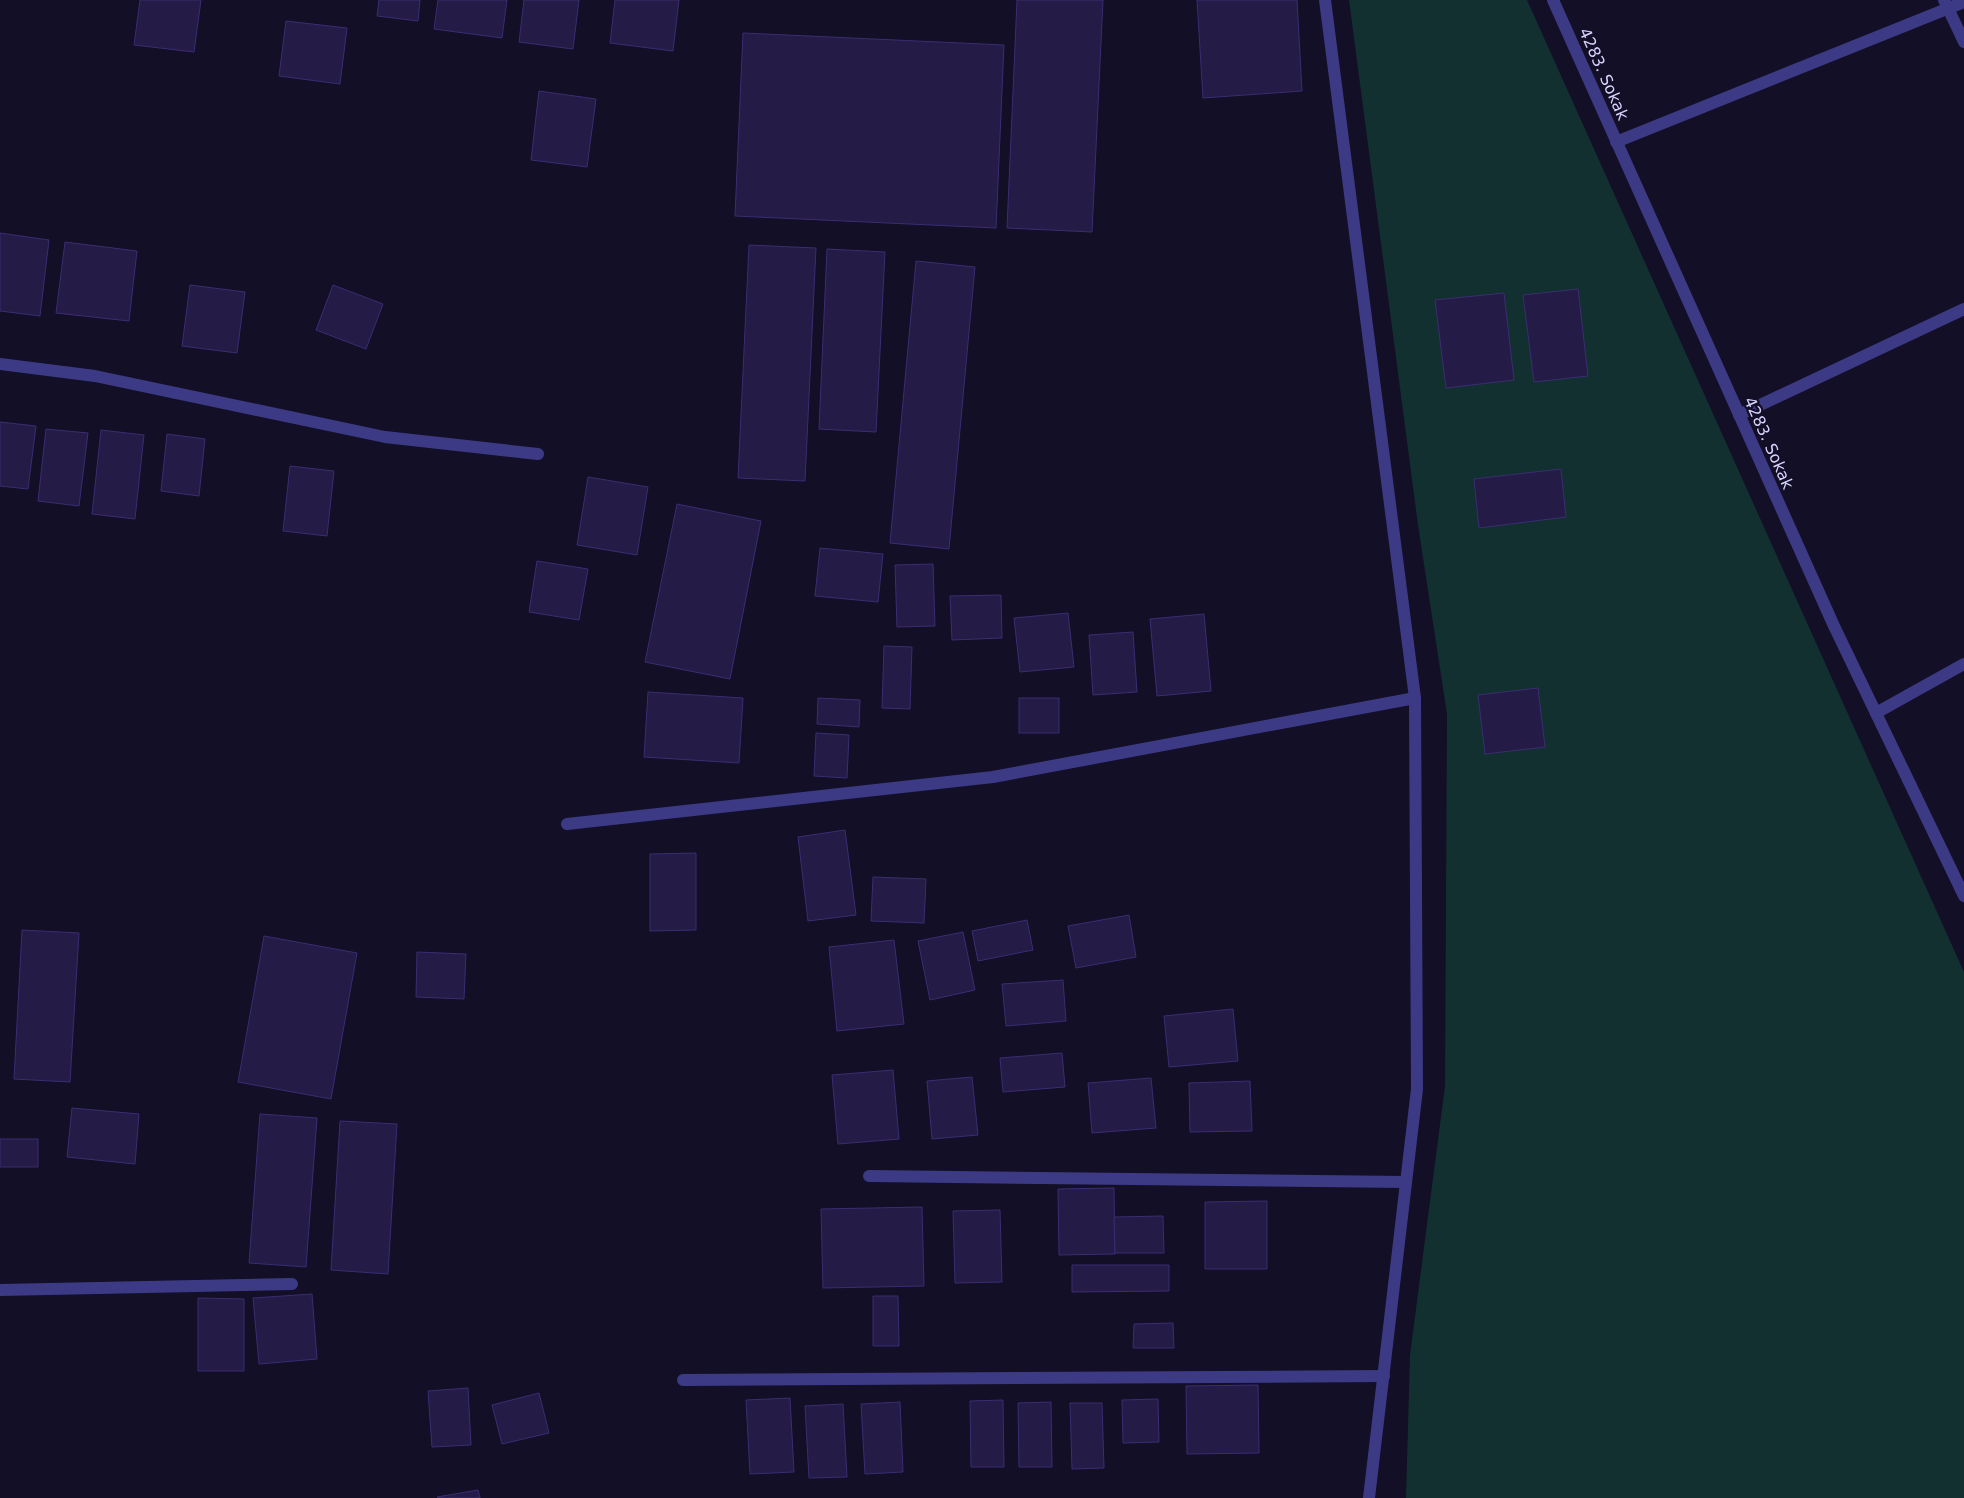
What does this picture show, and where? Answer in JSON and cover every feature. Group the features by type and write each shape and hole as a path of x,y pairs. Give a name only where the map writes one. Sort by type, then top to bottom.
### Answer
{"street":[{"path":"1325,0 1415,698 1417,1089 1369,1498"},
{"name":"4283. Sokak","path":"1553,0 1834,626 1964,896"},
{"path":"1616,142 1946,4 1964,2"},
{"path":"1946,4 1964,42"},
{"path":"1739,415 1964,309"},
{"path":"0,364 95,376 385,436 538,454"},
{"path":"1876,712 1964,664"},
{"path":"567,824 993,777 1415,698"},
{"path":"869,1176 1406,1182"},
{"path":"0,1290 292,1284"},
{"path":"683,1380 1384,1376"}],"green space":[{"path":"1349,0 1527,0 1964,972 1964,1498 1406,1498 1410,1355 1445,1086 1447,714 1418,525"}],"building":[{"path":"140,0 201,0 194,52 134,45"},
{"path":"379,0 420,0 418,21 377,16"},
{"path":"438,0 507,0 502,38 434,29"},
{"path":"524,0 579,0 573,49 519,42"},
{"path":"615,0 679,0 673,51 610,43"},
{"path":"1017,0 1103,0 1092,232 1007,228"},
{"path":"1197,0 1297,0 1302,91 1203,98"},
{"path":"286,21 347,28 340,84 279,76"},
{"path":"743,33 1004,45 996,228 735,216"},
{"path":"539,91 596,99 587,167 531,160"},
{"path":"0,233 49,240 40,316 0,311"},
{"path":"65,242 137,251 129,321 56,313"},
{"path":"749,245 816,248 805,481 738,478"},
{"path":"827,249 885,252 876,432 819,429"},
{"path":"916,261 975,267 949,549 890,543"},
{"path":"190,285 245,292 237,353 182,346"},
{"path":"333,285 383,304 366,349 316,330"},
{"path":"1578,289 1588,376 1534,382 1523,295"},
{"path":"1504,293 1514,380 1446,388 1435,300"},
{"path":"0,422 36,426 28,489 0,486"},
{"path":"46,429 88,433 79,506 38,501"},
{"path":"101,430 144,435 135,519 92,514"},
{"path":"167,434 205,439 199,496 161,491"},
{"path":"290,466 334,471 327,536 283,531"},
{"path":"1561,469 1566,517 1479,528 1474,479"},
{"path":"588,477 648,487 637,555 577,545"},
{"path":"677,504 761,521 730,679 645,662"},
{"path":"820,548 883,554 878,602 815,596"},
{"path":"537,561 588,569 579,620 529,612"},
{"path":"933,564 935,626 897,627 895,565"},
{"path":"1001,595 1002,638 952,640 950,596"},
{"path":"1068,613 1074,667 1020,672 1014,618"},
{"path":"1204,614 1211,691 1157,696 1150,619"},
{"path":"1133,632 1137,692 1093,695 1089,635"},
{"path":"884,646 912,647 910,709 882,708"},
{"path":"1538,688 1545,747 1485,754 1478,695"},
{"path":"648,692 743,698 739,763 644,757"},
{"path":"818,698 860,700 859,727 817,724"},
{"path":"1019,698 1059,698 1059,733 1019,733"},
{"path":"816,733 849,735 847,778 814,776"},
{"path":"845,830 856,915 808,921 798,837"},
{"path":"696,853 696,930 650,931 650,854"},
{"path":"873,877 926,879 924,923 871,921"},
{"path":"1129,915 1136,957 1076,968 1068,926"},
{"path":"1027,920 1033,950 978,961 972,931"},
{"path":"22,930 79,933 70,1082 14,1079"},
{"path":"963,932 975,990 930,1000 918,941"},
{"path":"264,936 357,953 331,1099 238,1082"},
{"path":"894,940 904,1024 837,1031 829,947"},
{"path":"417,952 466,954 464,999 416,997"},
{"path":"1063,980 1066,1021 1006,1026 1002,984"},
{"path":"1233,1009 1238,1061 1169,1067 1164,1016"},
{"path":"1062,1053 1065,1087 1003,1092 1000,1058"},
{"path":"893,1070 899,1139 838,1144 832,1075"},
{"path":"972,1077 978,1135 932,1139 927,1081"},
{"path":"1151,1078 1156,1128 1092,1133 1088,1083"},
{"path":"1250,1081 1252,1131 1190,1132 1189,1083"},
{"path":"72,1108 139,1114 135,1164 67,1157"},
{"path":"260,1114 317,1118 306,1267 249,1263"},
{"path":"340,1121 397,1124 388,1274 331,1270"},
{"path":"0,1139 38,1139 38,1167 0,1167"},
{"path":"1114,1188 1115,1254 1059,1255 1058,1189"},
{"path":"1267,1201 1267,1269 1205,1269 1205,1202"},
{"path":"922,1207 924,1286 823,1288 821,1209"},
{"path":"1000,1210 1002,1282 955,1283 953,1211"},
{"path":"1163,1216 1164,1253 1115,1253 1114,1217"},
{"path":"1072,1265 1169,1265 1169,1291 1072,1292"},
{"path":"312,1294 317,1359 259,1364 253,1298"},
{"path":"873,1296 898,1296 899,1346 873,1346"},
{"path":"198,1298 244,1299 244,1371 198,1371"},
{"path":"1173,1323 1174,1348 1133,1348 1134,1324"},
{"path":"1258,1385 1259,1453 1187,1454 1186,1386"},
{"path":"468,1388 471,1445 432,1447 428,1391"},
{"path":"539,1393 549,1433 502,1444 492,1405"},
{"path":"790,1398 794,1472 750,1474 746,1400"},
{"path":"1158,1399 1159,1442 1123,1443 1122,1400"},
{"path":"1003,1400 1004,1467 971,1467 970,1401"},
{"path":"900,1402 903,1472 865,1474 861,1404"},
{"path":"1051,1402 1052,1467 1019,1467 1018,1403"},
{"path":"1070,1403 1102,1403 1104,1468 1072,1469"},
{"path":"843,1404 847,1477 809,1478 805,1406"},
{"path":"478,1490 480,1498 437,1497"}]}
